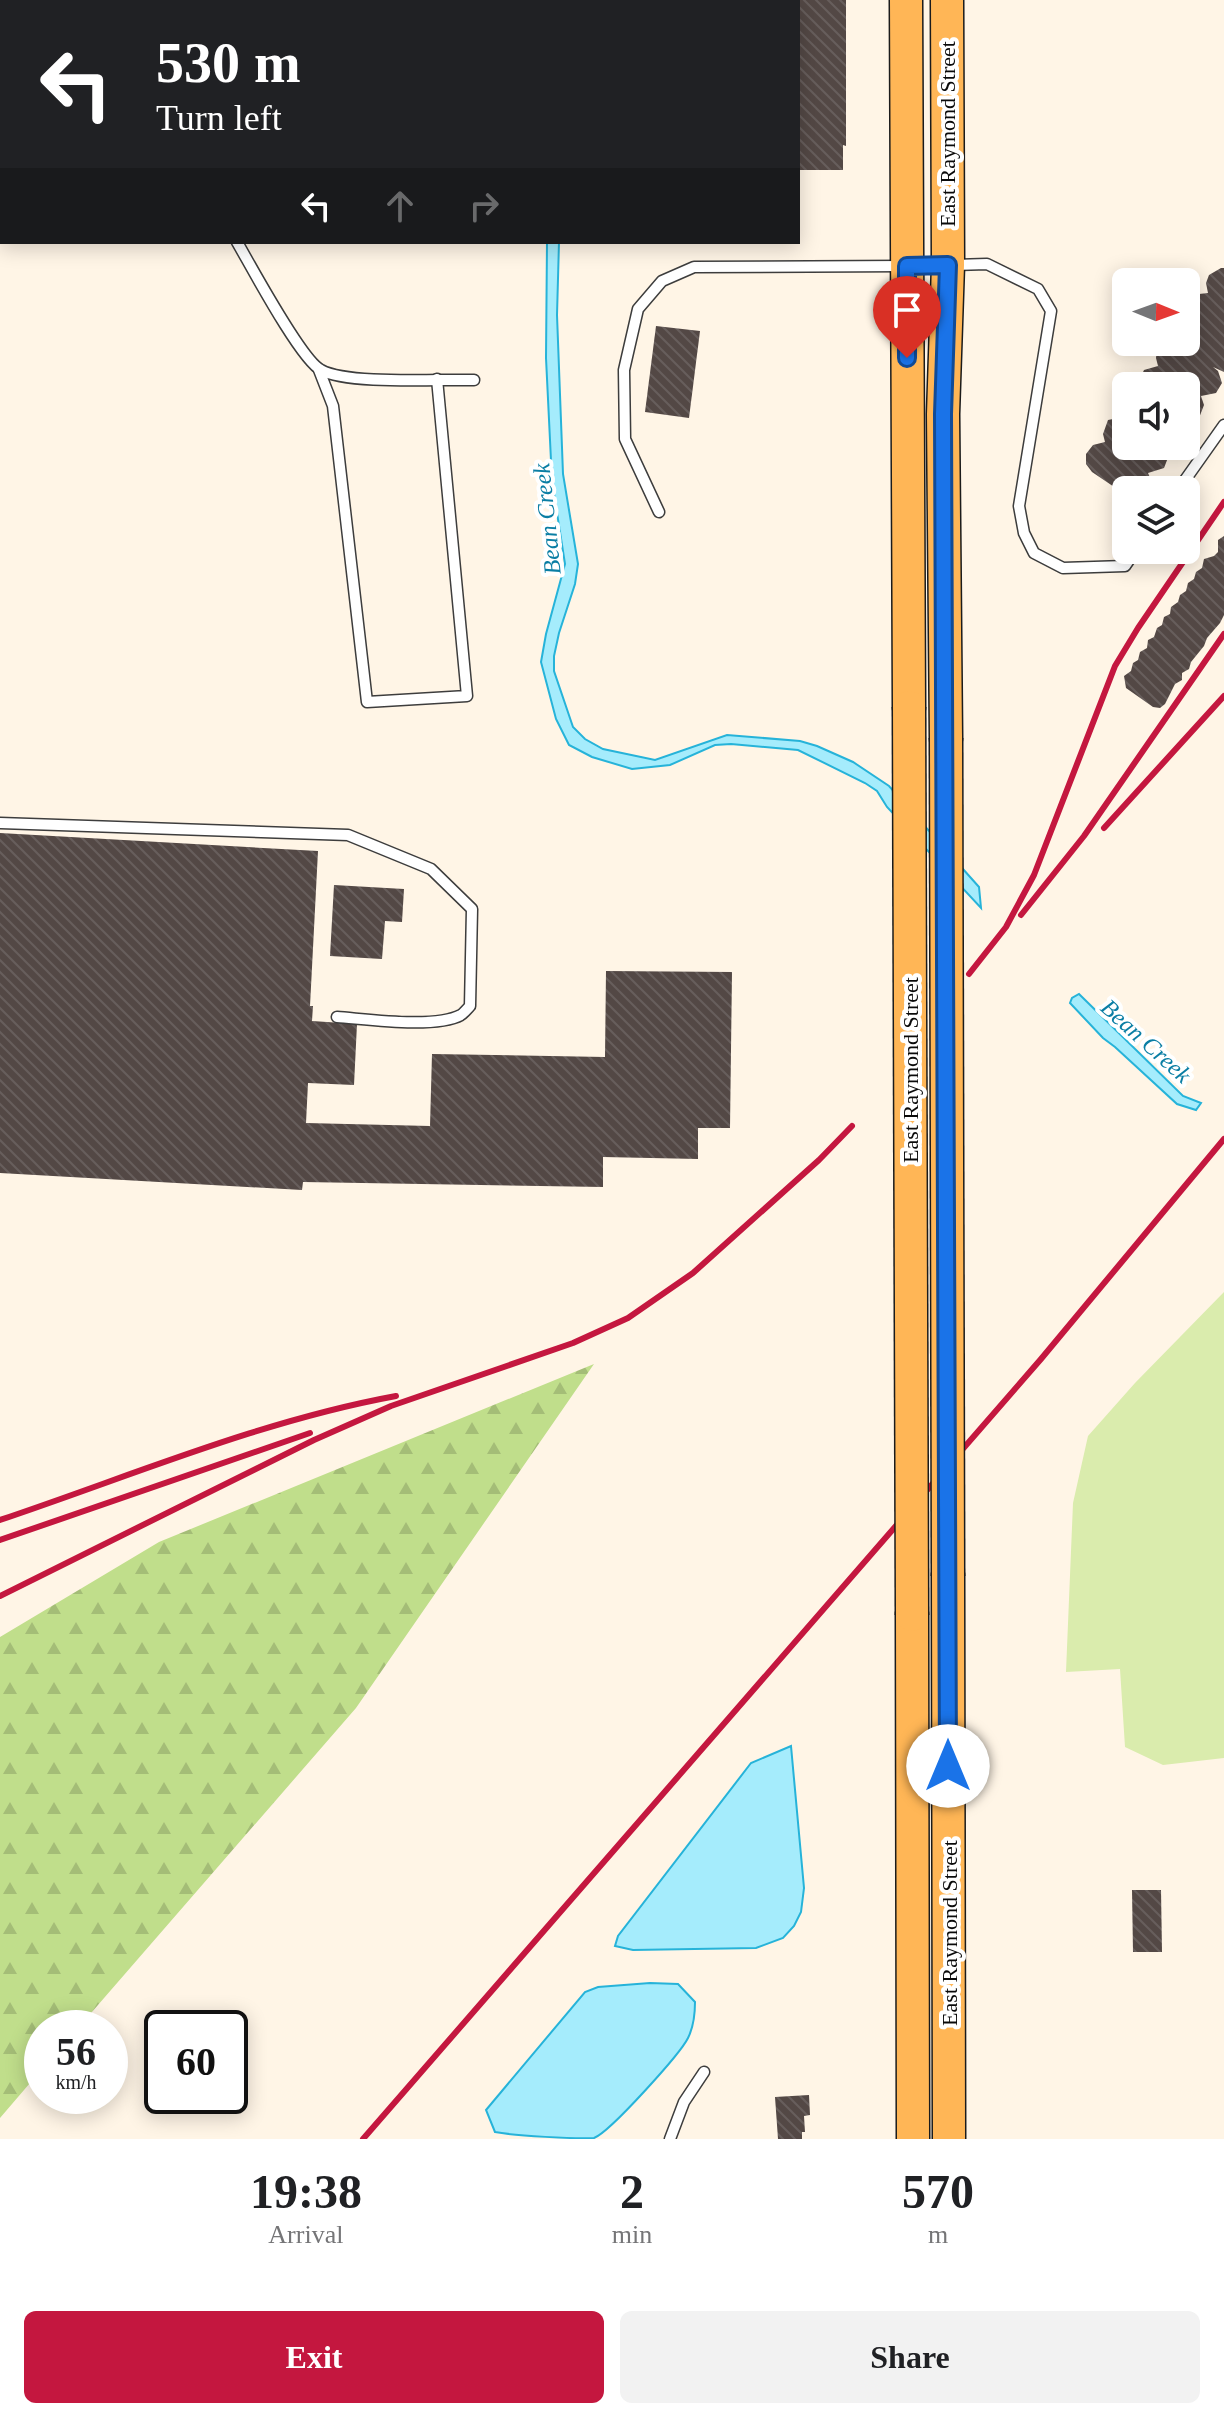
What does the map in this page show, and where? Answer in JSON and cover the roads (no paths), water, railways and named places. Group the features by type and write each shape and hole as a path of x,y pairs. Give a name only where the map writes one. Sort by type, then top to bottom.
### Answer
{"main road":[{"name":"East Raymond Street","path":"906,0 913,2139"},
{"name":"East Raymond Street","path":"947,0 948,265 943,414 949,2139"},
{"path":"907,266 948,265"}],"lane":[{"path":"238,244 299,345 319,370 333,406 367,702 467,696 437,379"},
{"path":"948,265 987,264 1038,289 1051,311 1019,506 1024,533 1034,553 1063,568 1086,569 1126,564"},
{"path":"659,512 625,439 624,370 638,309 662,281 694,267 907,266"},
{"path":"319,370 348,379 474,380"},
{"path":"1188,476 1224,425"},
{"path":"0,823 348,835 431,869 472,909 470,1006 461,1015 439,1020 406,1022 337,1017"},
{"path":"670,2139 684,2102 704,2072"}],"water":[{"path":"547,244 559,244 557,315 563,474 578,564 575,584 559,633 554,671 573,727 585,739 603,749 655,760 727,735 800,741 817,746 853,762 889,786 979,887 981,908 887,807 877,791 798,750 715,745 670,765 632,769 592,757 569,745 556,719 541,662 565,564 552,481 546,358"},
{"path":"1079,994 1183,1096 1201,1103 1196,1110 1177,1104 1103,1038 1070,1003"},
{"path":"791,1746 804,1888 801,1912 794,1926 783,1938 756,1948 633,1950 615,1946 618,1936 751,1763"},
{"path":"678,1984 695,2002 693,2025 688,2038 672,2060 614,2122 594,2138 495,2132 486,2110 585,1992 598,1987"}],"railway":[{"path":"969,974 1006,927 1034,875 1115,666 1224,502"},
{"path":"1021,915 1084,836 1224,634"},
{"path":"1104,828 1224,696"},
{"path":"0,1596 314,1440 391,1406 573,1343 628,1318 693,1273 819,1160 852,1126"},
{"path":"363,2139 1041,1359 1224,1139"},
{"path":"0,1520 245,1435 396,1396"},
{"path":"0,1540 310,1433"}],"water label":[{"name":"Bean Creek","path":"547,519"},
{"name":"Bean Creek","path":"1146,1041"}]}
